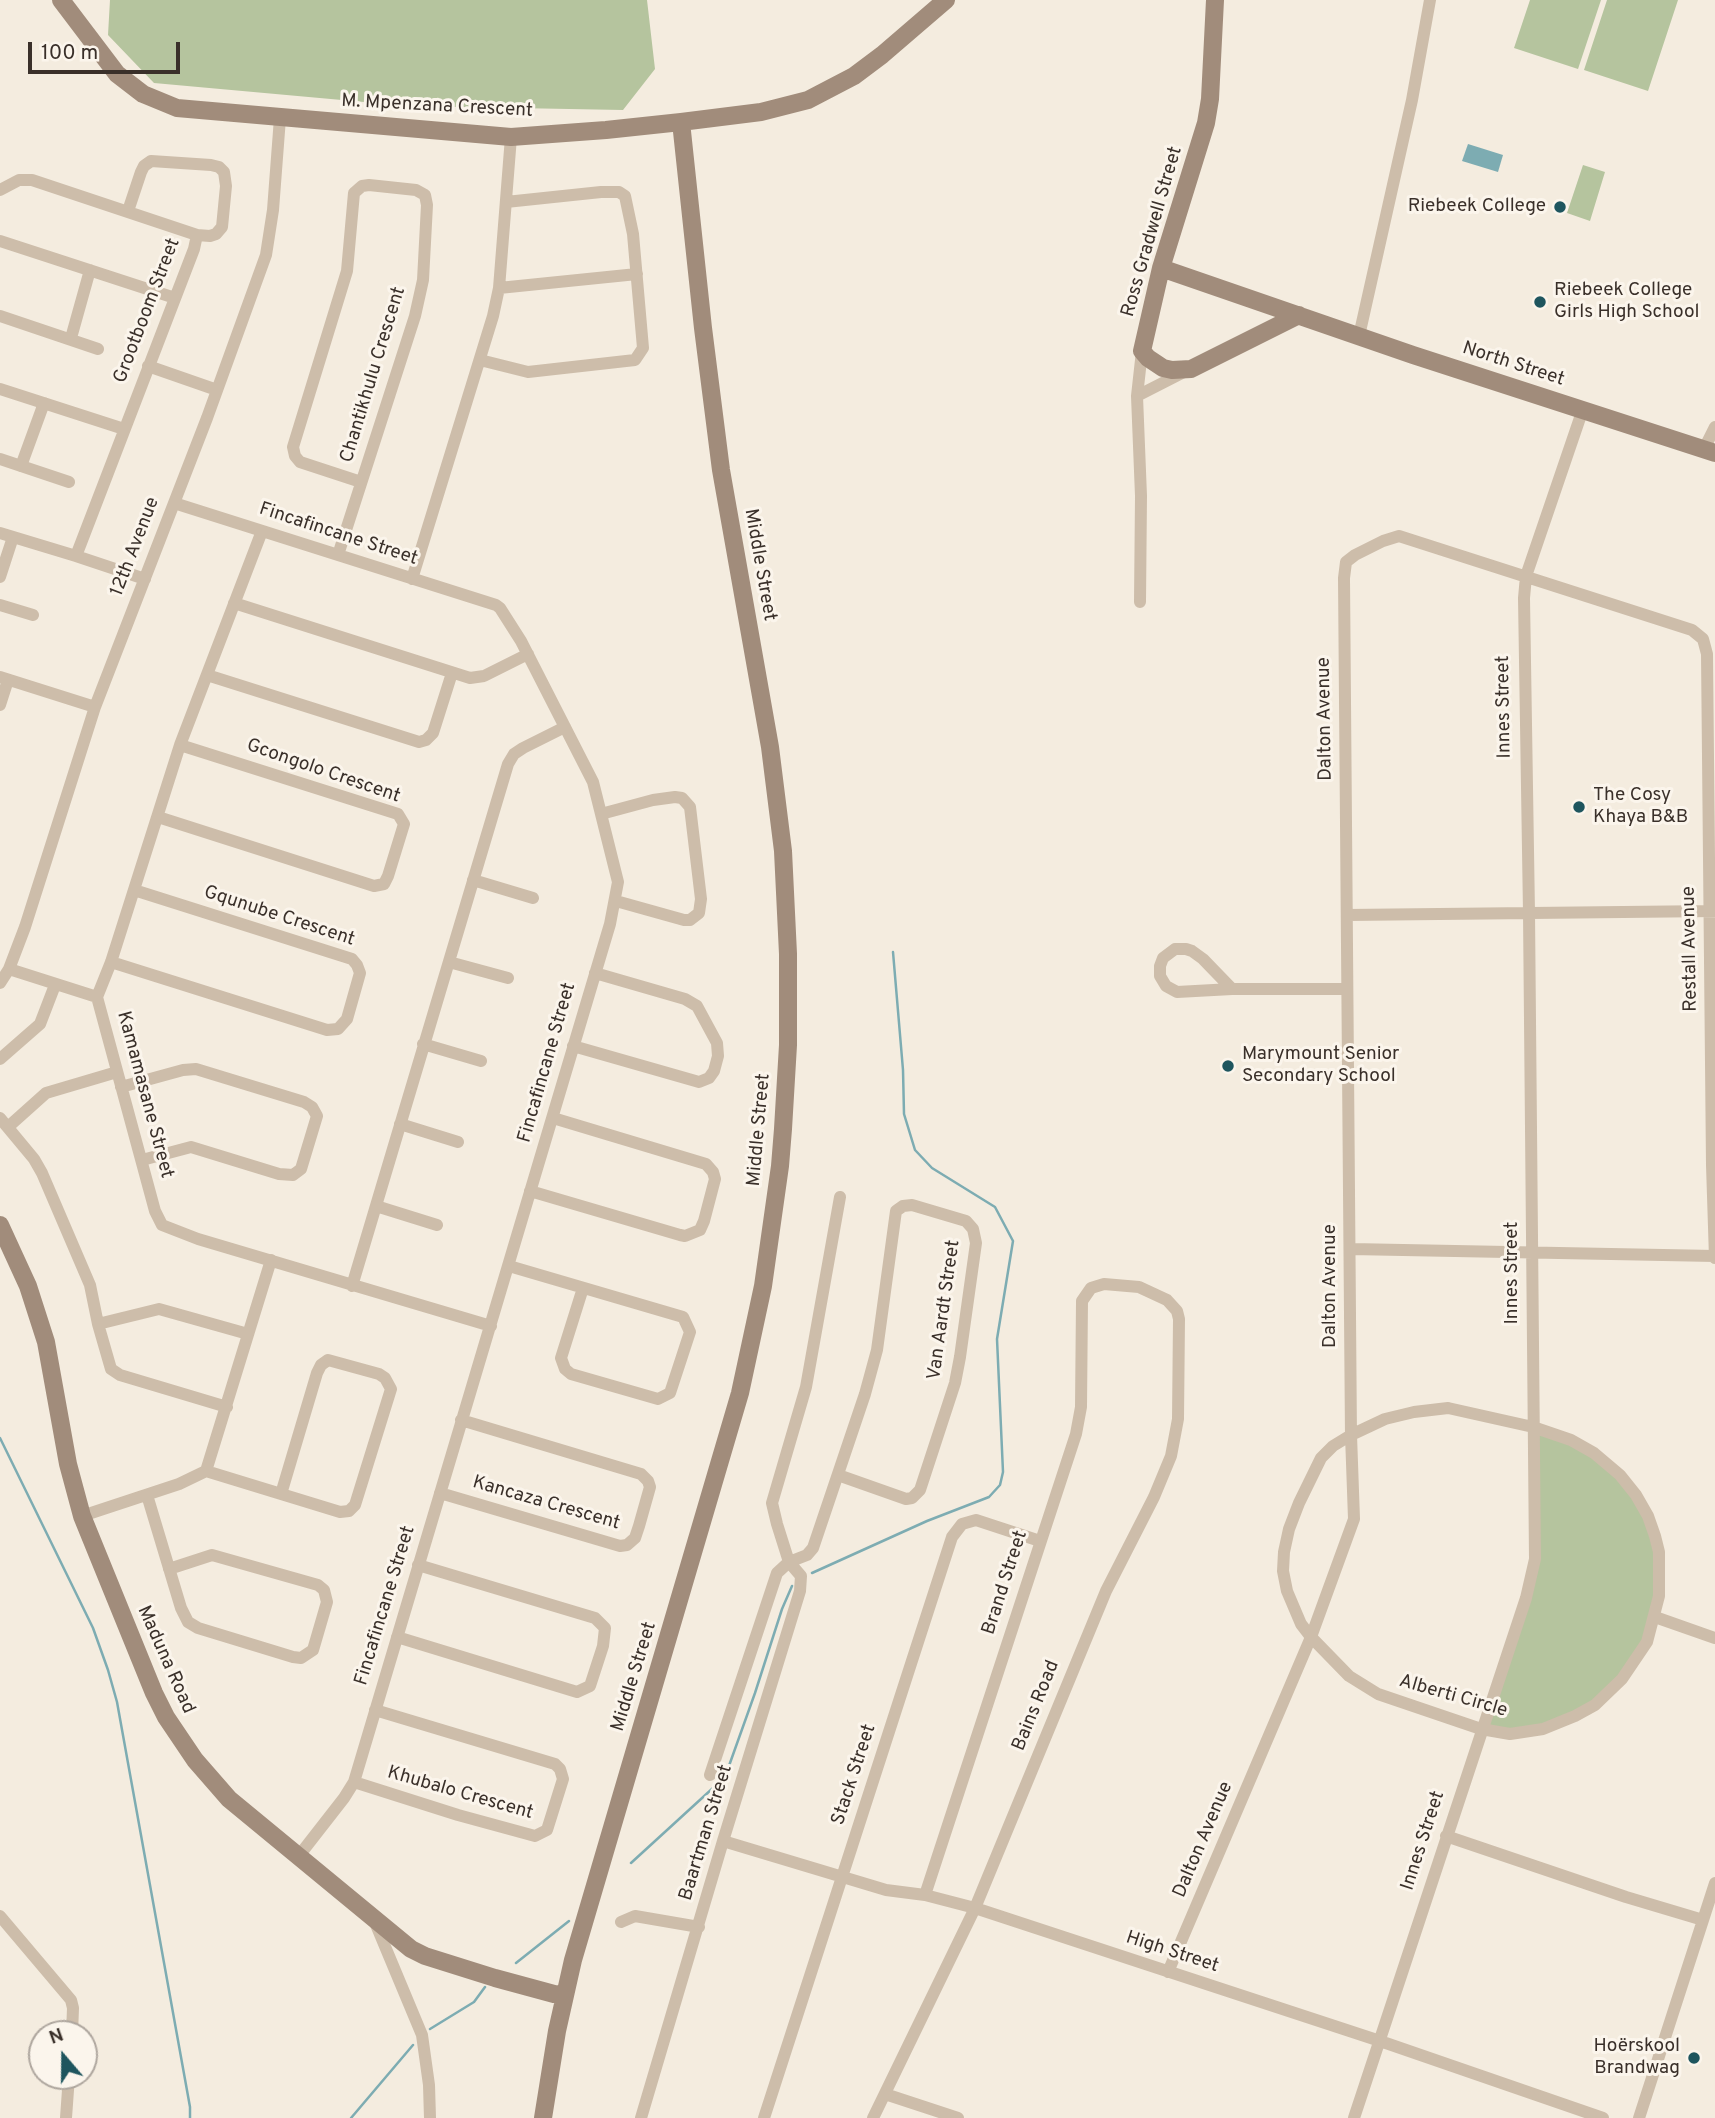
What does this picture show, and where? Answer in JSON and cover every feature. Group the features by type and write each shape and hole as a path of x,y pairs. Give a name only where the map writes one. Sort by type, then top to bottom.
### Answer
{"main road":[{"name":"M. Mpenzana Crescent","path":"61,0 110,66 143,94 177,108 510,137 681,122 779,108 808,100 854,76 946,0"},
{"name":"Ross Gradwell Street","path":"1142,351 1161,268 1206,123 1210,99 1215,0"},
{"name":"Middle Street","path":"542,2118 556,2031 583,1924 740,1393 763,1286 783,1129 788,993 783,851 770,747 720,458 681,122"},
{"name":"North Street","path":"1161,268 1516,389 1710,451"},
{"path":"1142,351 1163,368 1191,369 1299,315"},
{"name":"Maduna Road","path":"0,1225 29,1286 46,1342 68,1464 82,1516 154,1693 180,1740 229,1800 411,1949 425,1956 565,1995"}],"street":[{"path":"1359,336 1412,100 1430,0"},
{"name":"12th Avenue","path":"0,983 9,969 25,927 95,708 266,256 273,210 280,118"},
{"path":"412,579 493,316 499,288 510,137"},
{"path":"128,211 141,172 148,163 162,161 219,167 226,178 222,227 210,236 197,235"},
{"name":"Grootboom Street","path":"0,190 24,179 197,235 194,249 76,556"},
{"name":"Chantikhulu Crescent","path":"338,555 362,482 420,298 423,280 428,205 425,195 416,190 369,185 362,186 354,193 349,255 341,293 293,443 294,454 300,462 362,482"},
{"path":"480,360 528,372 635,360 641,353 643,342 633,234 625,196 618,192 506,202"},
{"path":"0,241 175,298"},
{"path":"71,338 90,270"},
{"path":"499,288 636,274"},
{"path":"0,316 98,348"},
{"name":"Ross Gradwell Street","path":"1139,602 1141,496 1138,396 1142,351"},
{"path":"148,366 217,390"},
{"path":"1138,396 1191,369"},
{"path":"0,389 124,429"},
{"path":"21,466 44,403"},
{"name":"Innes Street","path":"1354,2118 1526,1598 1535,1559 1524,598 1526,576 1583,409"},
{"path":"1710,451 1715,427"},
{"path":"0,459 69,482"},
{"name":"Fincafincane Street","path":"173,503 496,605 528,654 593,782 618,875 616,901 553,1118 354,1782 298,1857"},
{"name":"Kamamasane Street","path":"262,531 180,744 111,962 97,997 157,1217 162,1225 198,1239 491,1326"},
{"path":"0,577 6,535 145,579"},
{"name":"Dalton Avenue","path":"1168,1972 1311,1637 1353,1523 1346,989 1346,562 1354,555 1399,536 1526,576"},
{"name":"Restall Avenue","path":"1526,576 1692,630 1703,639 1711,654 1715,1257"},
{"path":"234,603 470,678 481,677 528,654"},
{"path":"0,605 33,615"},
{"path":"208,675 419,742 426,740 433,733 452,673"},
{"path":"0,705 4,679 95,708"},
{"path":"352,1286 511,757 565,727"},
{"name":"Gcongolo Crescent","path":"158,817 374,886 384,884 388,876 404,824 398,814 180,744"},
{"path":"601,814 675,797 682,798 690,807 701,898 699,913 690,920 684,920 616,901"},
{"path":"473,880 533,898"},
{"name":"Gqunube Crescent","path":"111,962 327,1030 338,1029 347,1019 360,973 358,965 352,959 134,890"},
{"path":"1347,915 1712,911"},
{"path":"1231,989 1192,951 1175,949 1163,958 1160,976 1166,986 1177,992 1346,989"},
{"path":"449,962 508,978"},
{"path":"9,969 97,997"},
{"path":"573,1046 699,1082 715,1072 717,1043 697,1006 685,999 595,973"},
{"path":"0,1059 40,1024 54,985"},
{"path":"423,1044 481,1060"},
{"path":"121,1087 196,1069 304,1102 312,1107 317,1116 301,1168 291,1176 191,1147 142,1160"},
{"path":"117,1072 46,1093 4,1123 34,1159 41,1173 88,1279 108,1361 115,1373 227,1406"},
{"path":"530,1191 680,1235 695,1233 700,1230 704,1221 715,1179 706,1164 553,1118"},
{"path":"400,1124 458,1142"},
{"name":"Baartman Street","path":"641,2118 800,1594 801,1576 789,1562 773,1508 773,1498 806,1387 840,1197"},
{"name":"Van Aardt Street","path":"789,1562 807,1555 813,1548 865,1394 877,1350 896,1212 902,1206 912,1205 966,1221 972,1226 976,1243 960,1357 955,1382 920,1490 912,1498 906,1499 838,1475"},
{"path":"376,1206 437,1225"},
{"path":"1351,1249 1715,1257"},
{"path":"82,1516 147,1495 206,1471 271,1260"},
{"path":"509,1266 583,1288 684,1319 690,1332 670,1393 658,1399 649,1397 571,1374 565,1369 561,1359 583,1288"},
{"name":"Bains Road","path":"873,2118 975,1908 1106,1591 1157,1490 1171,1456 1178,1419 1178,1315 1167,1300 1139,1287 1098,1285"},
{"name":"Brand Street","path":"925,1895 1080,1419 1082,1301 1087,1292 1098,1285"},
{"path":"98,1324 159,1308 248,1334"},
{"path":"206,1471 281,1494 340,1512 353,1509 391,1389 385,1378 328,1360 321,1365 281,1494"},
{"name":"Alberti Circle","path":"1435,1409 1461,1410 1533,1427 1571,1440 1594,1453 1620,1475 1648,1516 1659,1552 1659,1596 1647,1642 1613,1690 1595,1705 1575,1716 1543,1729 1510,1734 1481,1729 1378,1694 1349,1676 1301,1624 1287,1591 1283,1571 1289,1529 1312,1473 1321,1458 1333,1446 1351,1435 1385,1419 1435,1409"},
{"name":"Kancaza Crescent","path":"440,1493 620,1546 627,1545 635,1538 639,1526 649,1488 647,1479 641,1474 461,1420"},
{"path":"147,1495 169,1569 181,1608 192,1625 293,1657 301,1658 313,1650 327,1602 324,1590 318,1585 212,1555 169,1569"},
{"name":"Stack Street","path":"764,2118 955,1532 966,1521 976,1520 1040,1541"},
{"name":"Baartman Street","path":"710,1775 777,1573 789,1562"},
{"path":"397,1637 577,1692 590,1686 603,1646 605,1628 595,1618 418,1565"},
{"path":"1655,1617 1715,1638"},
{"name":"Khubalo Crescent","path":"354,1782 535,1836 547,1830 559,1791 563,1775 555,1764 375,1710"},
{"path":"1446,1836 1703,1920"},
{"name":"High Street","path":"723,1841 886,1890 925,1895 975,1908 1380,2040 1603,2118"},
{"path":"1639,2118 1715,1883"},
{"path":"0,1917 71,2000 73,2020"},
{"path":"621,1922 629,1917 645,1917 699,1927"},
{"path":"374,1920 422,2035 429,2085 430,2118"},
{"path":"66,2118 68,2090"},
{"path":"885,2094 958,2118"}],"green space":[{"path":"110,0 647,0 655,69 623,110 408,106 154,83 108,35"},
{"path":"1530,0 1601,0 1578,69 1514,48"},
{"path":"1607,0 1678,0 1648,91 1584,70"},
{"path":"1583,165 1605,172 1590,221 1567,213"},
{"path":"1535,1429 1577,1447 1620,1476 1651,1512 1659,1553 1650,1642 1585,1712 1546,1731 1481,1736 1536,1575"}],"water":[{"path":"1468,144 1503,155 1498,172 1462,161"}],"waterway":[{"path":"812,1573 927,1521 989,1497 1000,1485 1003,1472 997,1339 1013,1241 995,1207 932,1168 915,1150 904,1114 893,952"},
{"path":"0,1438 93,1628 117,1702 190,2118"},
{"path":"631,1863 725,1777 792,1586"},
{"path":"516,1963 569,1921"},
{"path":"430,2029 474,2002 485,1987"},
{"path":"351,2118 413,2045"}],"place":[{"name":"Riebeek College","path":"1560,207"},
{"name":"Riebeek College Girls High School","path":"1540,302"},
{"name":"The Cosy Khaya B&B","path":"1579,807"},
{"name":"Marymount Senior Secondary School","path":"1228,1066"},
{"name":"Hoërskool Brandwag","path":"1694,2058"}]}
